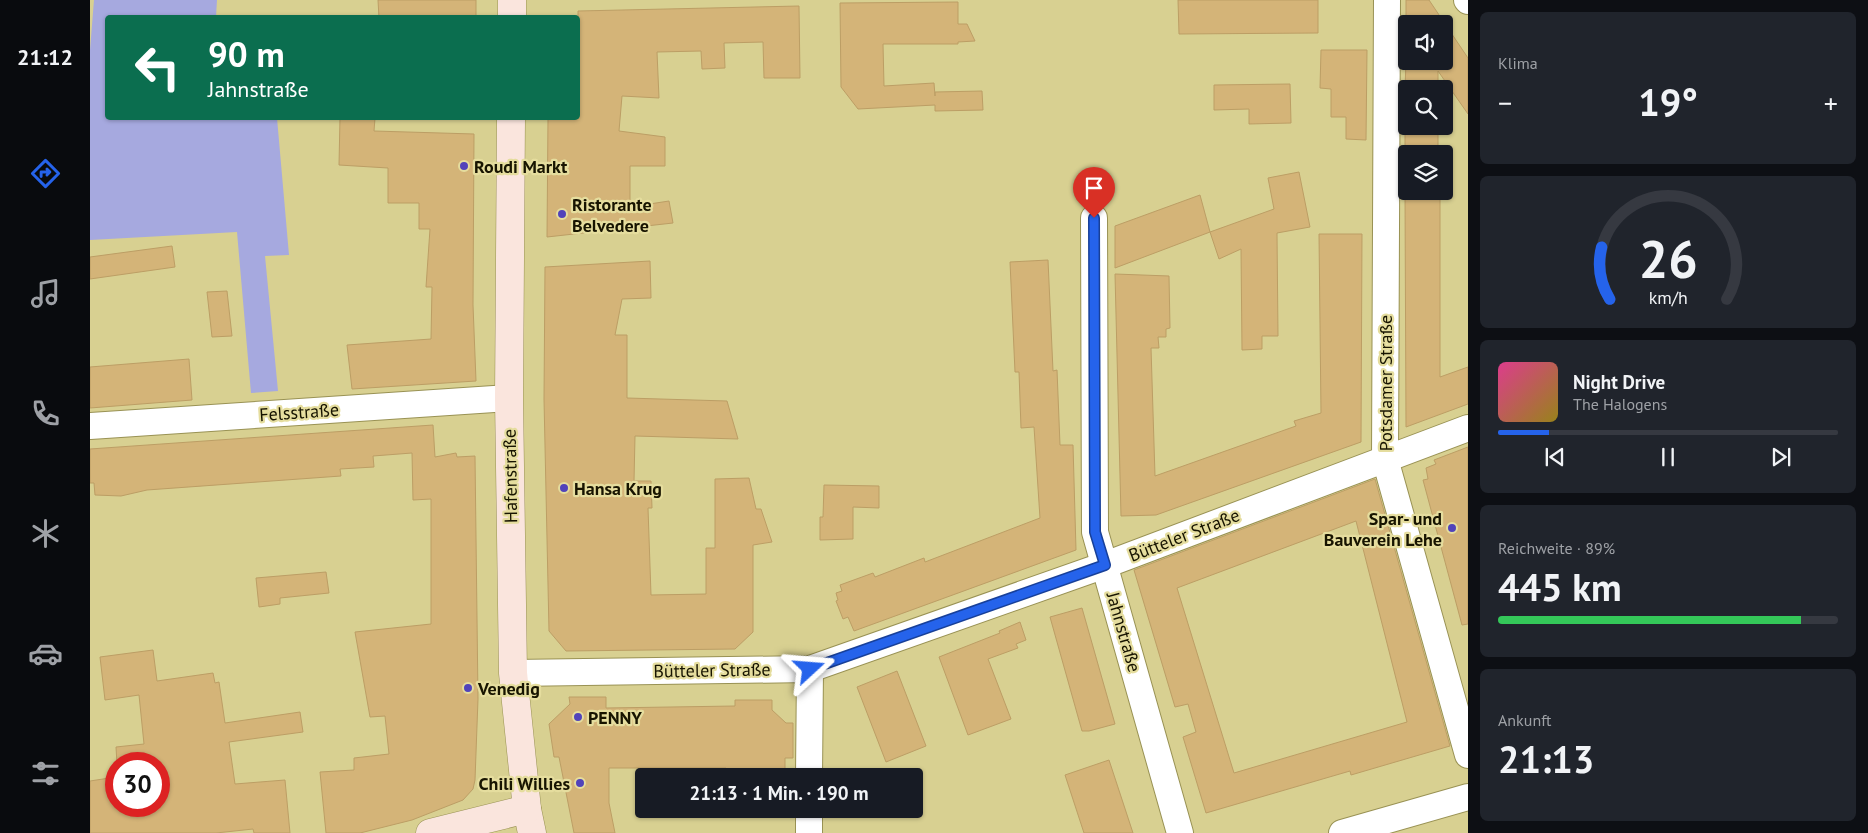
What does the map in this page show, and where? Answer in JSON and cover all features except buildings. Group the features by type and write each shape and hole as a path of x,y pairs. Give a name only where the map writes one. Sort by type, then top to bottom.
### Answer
{"street":[{"path":"512,0 512,15"},
{"name":"Potsdamer Straße","path":"1387,0 1385,459 1468,755"},
{"name":"Hafenstraße","path":"511,120 509,398 513,674 529,821"},
{"name":"Jahnstraße","path":"1094,218 1095,532 1180,833"},
{"name":"Felsstraße","path":"90,426 509,398"},
{"name":"Bütteler Straße","path":"513,674 810,669 1105,565 1468,428"},
{"path":"809,768 810,669"},
{"path":"1342,833 1468,797"},
{"path":"809,818 809,833"},
{"path":"430,833 529,821"}],"shaded area":[{"path":"94,0 217,0 216,15 105,15 105,120 277,120 289,255 265,256 278,391 251,393 237,232 90,240 90,50"}],"place":[{"name":"Roudi Markt","path":"464,166"},
{"name":"Ristorante Belvedere","path":"562,214"},
{"name":"Hansa Krug","path":"564,488"},
{"name":"Spar- und Bauverein Lehe","path":"1452,528"},
{"name":"Venedig","path":"468,688"},
{"name":"PENNY","path":"578,717"},
{"name":"Chili Willies","path":"580,783"}],"route":[{"path":"810,669 1105,565 1095,532 1094,218"}]}
